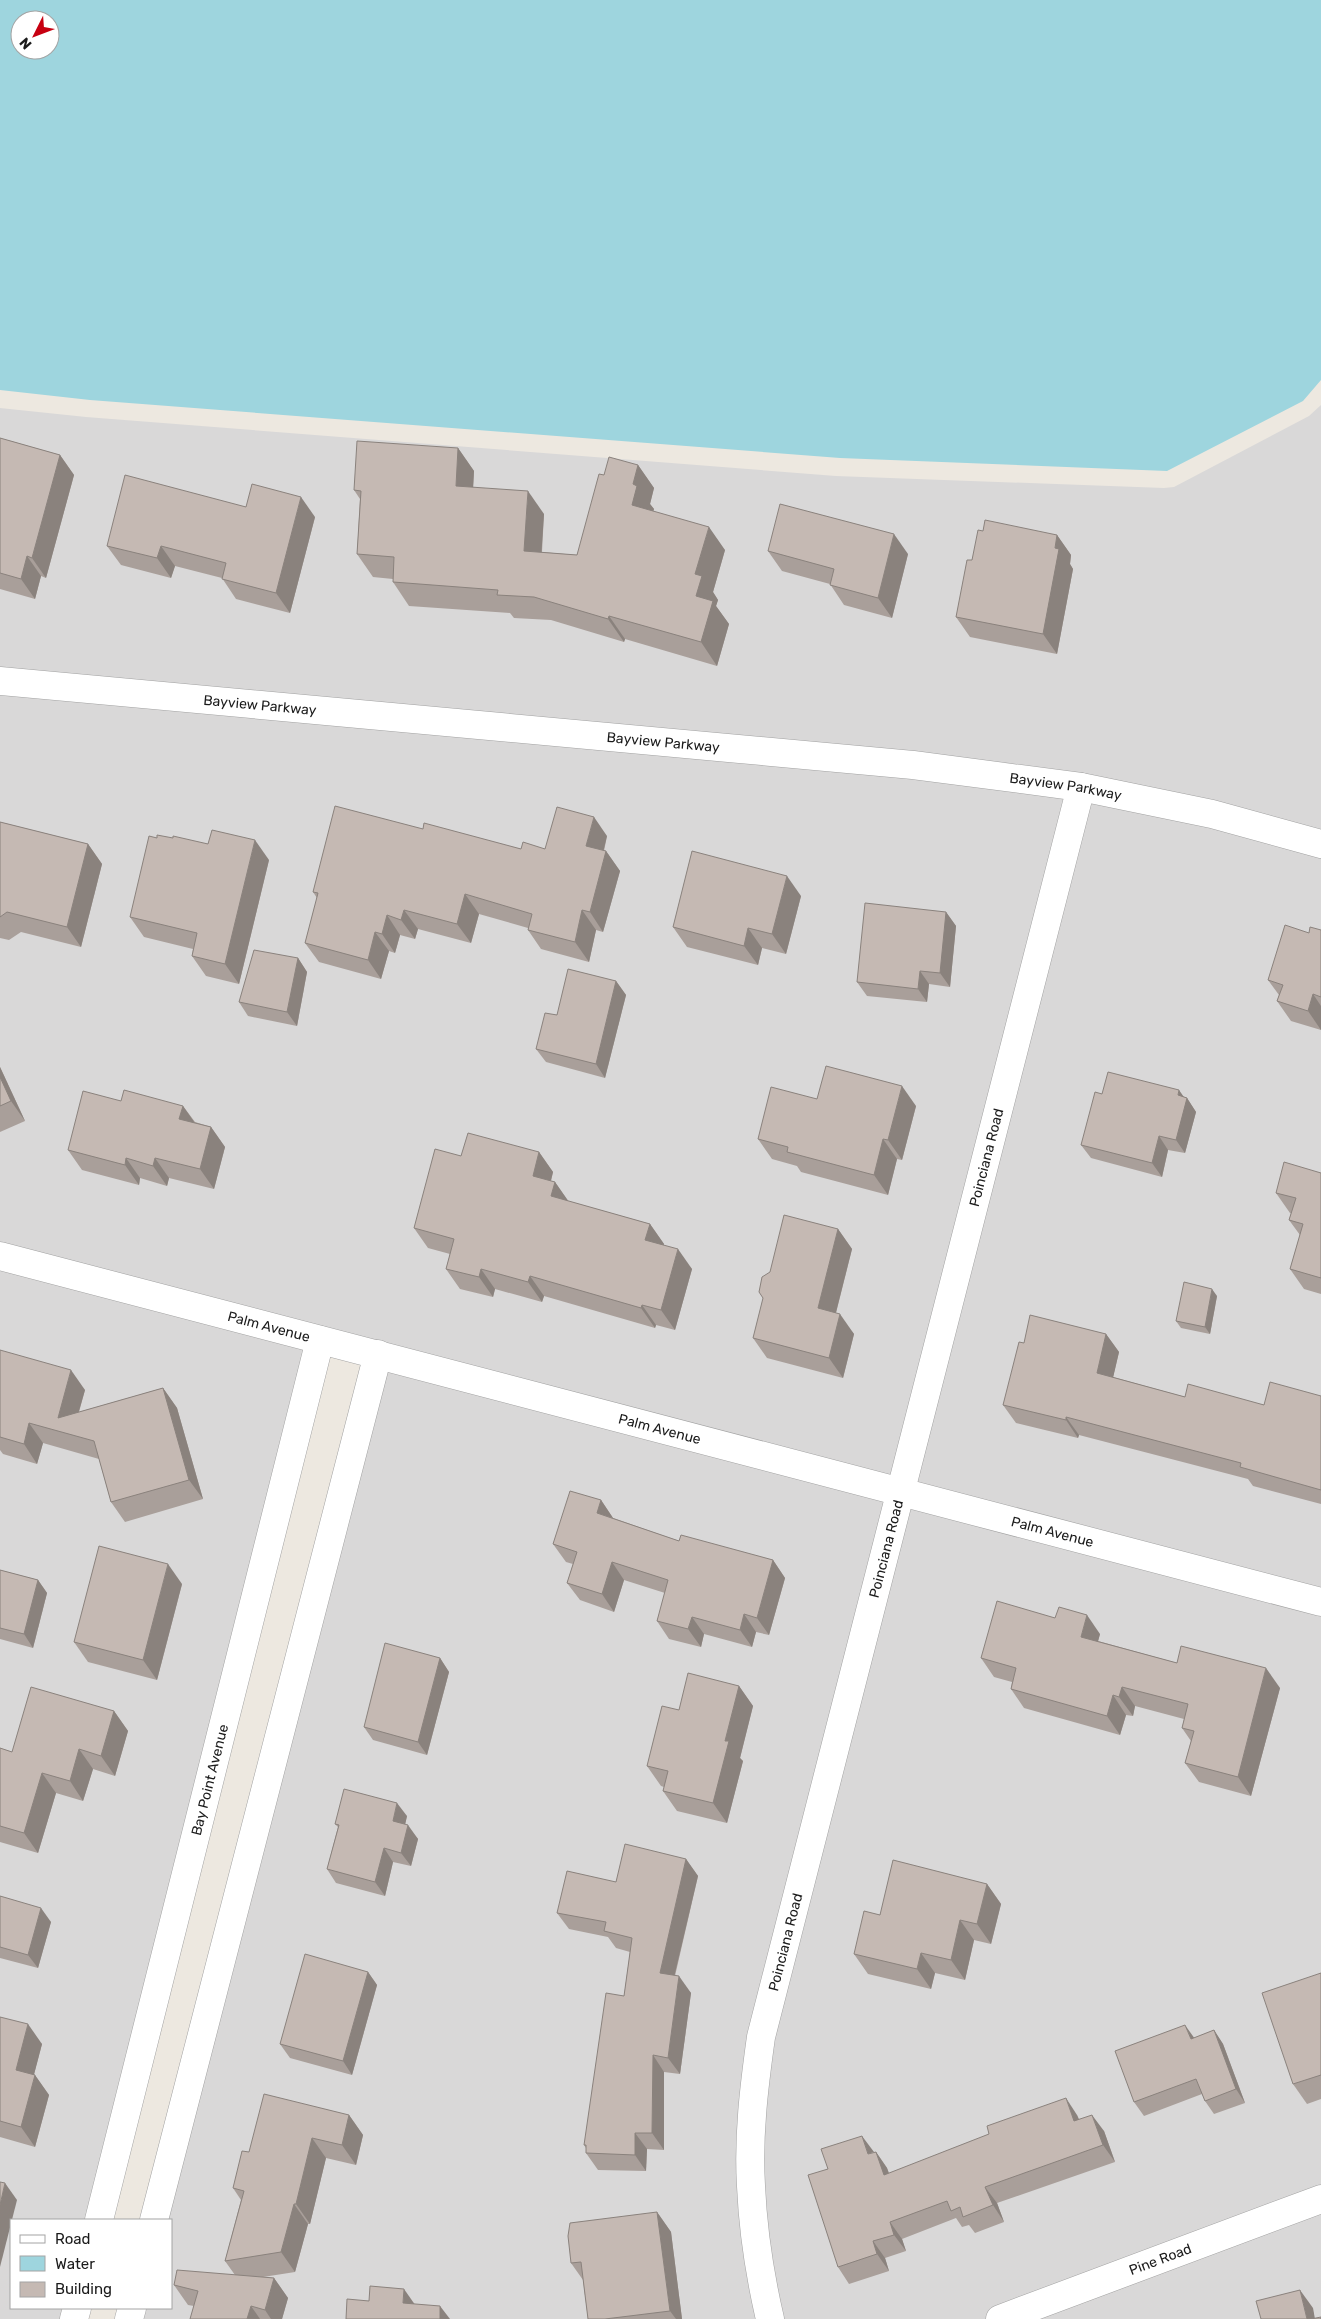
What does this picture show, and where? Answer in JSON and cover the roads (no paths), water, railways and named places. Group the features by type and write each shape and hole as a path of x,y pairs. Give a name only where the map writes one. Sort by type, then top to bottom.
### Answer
{"street":[{"name":"Bayview Parkway","path":"0,681 749,748 913,765 1081,787 1212,814 1321,844"},
{"name":"Poinciana Road","path":"770,2319 751,2187 751,2133 754,2087 761,2037 1081,787"},
{"name":"Palm Avenue","path":"0,1256 1321,1602"},
{"name":"Bay Point Avenue","path":"99,2219 320,1340"},
{"path":"154,2219 378,1354"},
{"name":"Pine Road","path":"1000,2319 1321,2199"}],"water":[{"path":"0,0 1321,0 1321,380 1303,401 1167,471 840,458 90,400 0,390"}]}
